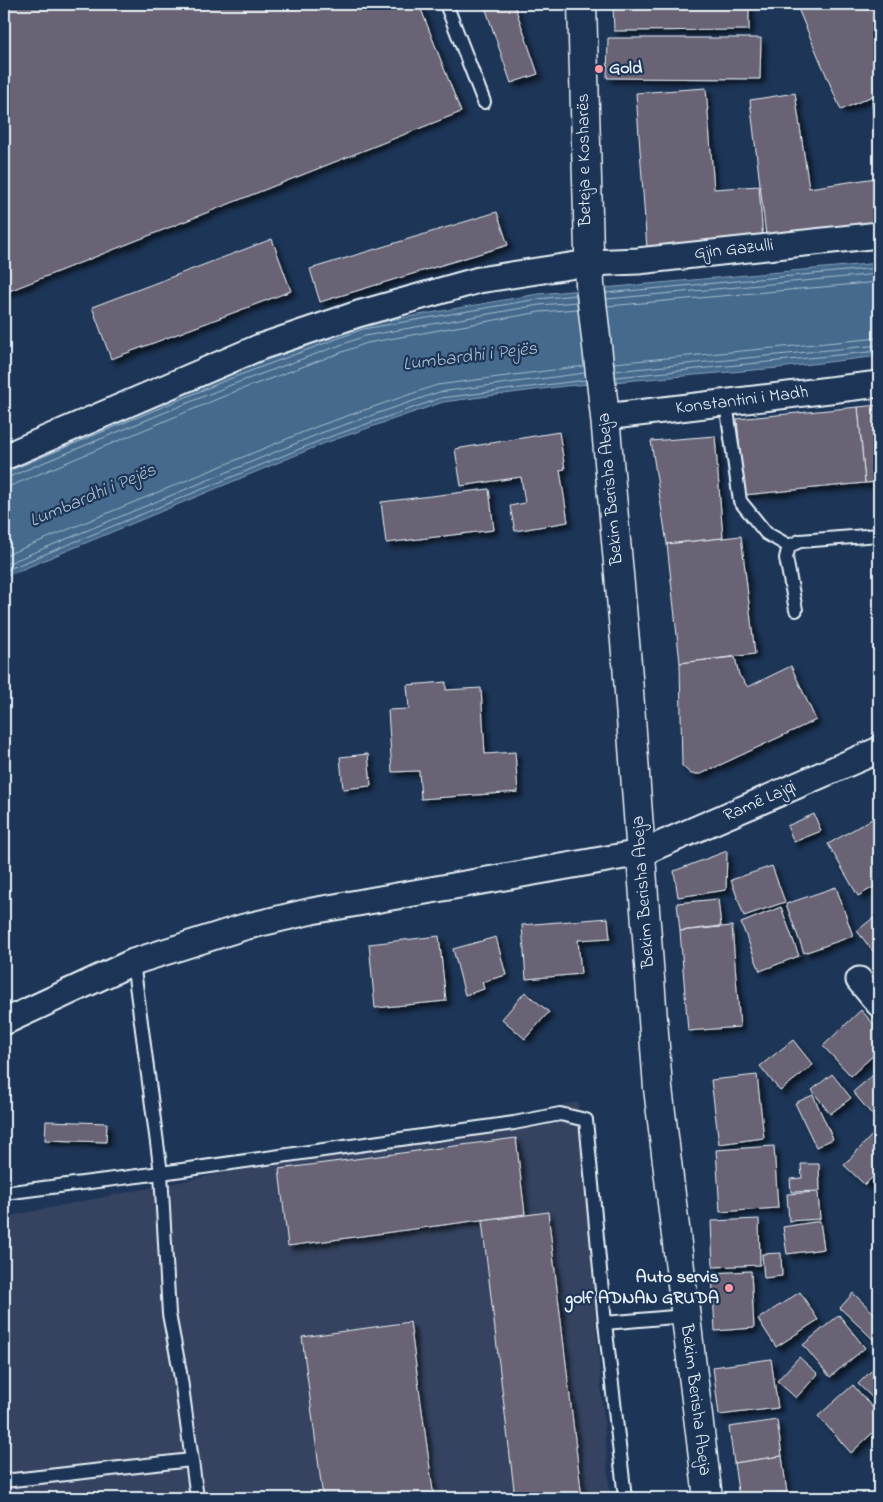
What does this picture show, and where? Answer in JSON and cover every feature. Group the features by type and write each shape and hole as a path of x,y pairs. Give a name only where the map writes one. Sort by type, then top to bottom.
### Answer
{"street":[{"name":"Beteja e Kosharës","path":"582,4 589,274"},
{"name":"Gjin Gazulli","path":"4,457 260,347 358,314 479,280 589,274 638,261 879,235"},
{"name":"Bekim Berisha Abeja","path":"589,274 605,417 641,853 658,1088 708,1498"},
{"name":"Konstantini i Madh","path":"605,417 879,384"},
{"name":"Ramē Lajqi","path":"4,1022 133,962 244,927 312,911 641,853 878,752"},
{"path":"859,980 879,1004"}],"lane":[{"path":"446,4 484,102"},
{"path":"726,403 740,501 766,533 789,546"},
{"path":"789,546 800,541 879,535"},
{"path":"789,546 786,558 796,610"},
{"path":"133,962 161,1173 170,1314 197,1498"},
{"path":"4,1193 161,1173 514,1123 560,1114 586,1120 605,1323 625,1498"},
{"path":"605,1323 685,1316"},
{"path":"4,1481 191,1460"}],"shaded area":[{"path":"578,1102 610,1498 4,1498 4,1217"}],"water":[{"name":"Lumbardhi i Pejës","path":"879,263 879,356 778,368 565,386 443,402 325,443 4,577 4,469 227,374 362,325 538,294"}],"building":[{"path":"4,4 419,4 461,112 4,293"},
{"path":"484,4 514,4 538,74 511,83"},
{"path":"613,4 749,4 749,30 614,31"},
{"path":"796,4 879,4 879,93 841,110"},
{"path":"608,38 761,38 760,79 607,78"},
{"path":"706,88 714,189 759,186 763,240 647,249 636,93"},
{"path":"795,93 809,188 876,178 872,100 879,98 879,227 767,244 750,100"},
{"path":"497,212 508,245 320,302 310,269"},
{"path":"272,239 291,291 111,359 92,307"},
{"path":"879,405 879,482 865,483 858,407"},
{"path":"858,407 865,483 744,495 737,419"},
{"path":"559,432 565,469 560,470 568,522 515,531 510,506 525,503 521,477 461,486 455,449"},
{"path":"715,436 723,538 667,544 651,441"},
{"path":"489,489 494,530 386,543 381,502"},
{"path":"741,536 755,654 680,663 667,544"},
{"path":"735,657 739,675 748,687 791,666 816,720 701,774 691,774 682,766 680,663"},
{"path":"446,682 446,690 481,688 485,754 515,752 518,792 421,799 419,771 392,772 388,710 409,709 407,685"},
{"path":"368,754 371,786 343,789 340,757"},
{"path":"814,814 821,831 794,842 787,826"},
{"path":"879,815 879,884 858,896 828,844"},
{"path":"727,851 726,890 678,897 674,871"},
{"path":"772,866 785,902 744,916 731,880"},
{"path":"836,887 853,936 804,953 786,904"},
{"path":"718,899 721,926 680,931 677,903"},
{"path":"781,907 799,956 760,971 741,923"},
{"path":"879,913 879,959 857,931"},
{"path":"608,918 610,938 578,940 581,974 526,979 522,925"},
{"path":"732,926 740,1027 688,1031 680,931"},
{"path":"439,936 446,1001 375,1008 369,944"},
{"path":"496,937 506,975 482,982 484,989 465,995 453,949"},
{"path":"525,992 549,1012 525,1039 502,1019"},
{"path":"861,1010 879,1030 879,1050 851,1076 823,1046"},
{"path":"793,1040 813,1065 780,1091 760,1066"},
{"path":"879,1070 879,1113 874,1117 853,1092"},
{"path":"832,1074 851,1098 830,1114 812,1090"},
{"path":"757,1075 764,1138 719,1144 711,1080"},
{"path":"813,1095 833,1139 816,1147 795,1103"},
{"path":"46,1121 107,1123 106,1142 45,1140"},
{"path":"874,1133 879,1138 879,1170 865,1185 844,1165"},
{"path":"516,1138 525,1214 288,1246 279,1169"},
{"path":"774,1146 778,1208 720,1212 716,1150"},
{"path":"801,1164 819,1164 820,1191 791,1192 790,1179 802,1178"},
{"path":"818,1192 820,1219 789,1221 787,1194"},
{"path":"548,1212 582,1498 515,1498 482,1221"},
{"path":"759,1219 760,1265 713,1267 711,1221"},
{"path":"820,1221 824,1249 787,1254 783,1227"},
{"path":"781,1253 782,1276 764,1278 762,1254"},
{"path":"751,1271 754,1328 715,1331 712,1273"},
{"path":"800,1292 818,1320 776,1347 758,1319"},
{"path":"853,1293 879,1318 879,1340 877,1343 840,1308"},
{"path":"839,1315 865,1348 830,1377 803,1345"},
{"path":"410,1322 434,1498 323,1498 302,1337"},
{"path":"799,1357 818,1374 796,1398 777,1381"},
{"path":"771,1359 778,1408 719,1415 713,1367"},
{"path":"879,1363 879,1404 858,1384"},
{"path":"853,1385 879,1415 879,1427 851,1453 818,1416"},
{"path":"777,1420 782,1456 734,1463 729,1427"},
{"path":"782,1456 787,1493 739,1498 734,1463"},
{"path":"863,1492 870,1498 858,1498"}],"place":[{"name":"Gold","path":"599,69"},
{"name":"Auto servis golf ADNAN GRUDA","path":"729,1288"}]}
